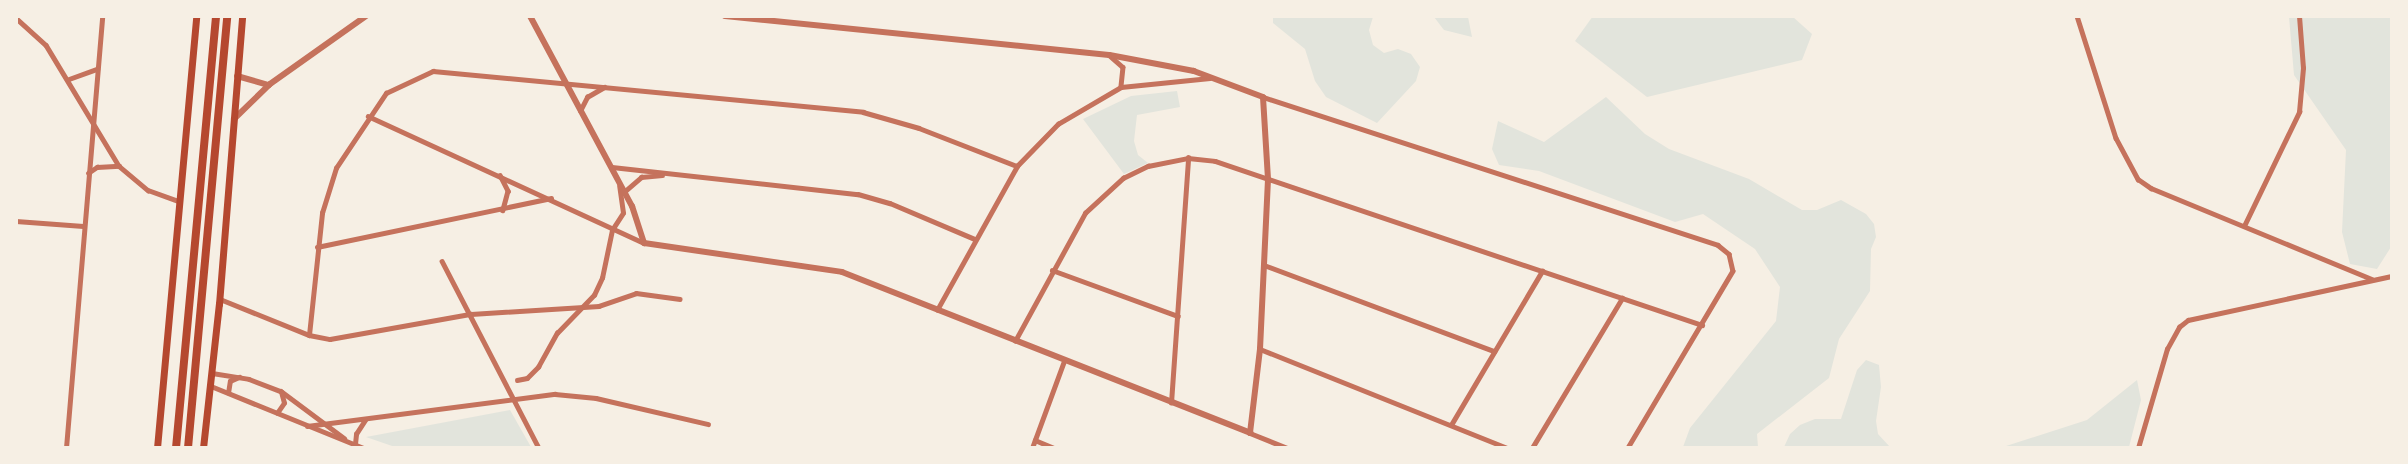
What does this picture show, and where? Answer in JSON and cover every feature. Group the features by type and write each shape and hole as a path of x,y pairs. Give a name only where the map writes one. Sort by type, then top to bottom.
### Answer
{"main road":[{"path":"157,447 196,16"},
{"path":"176,447 216,16"},
{"path":"188,447 227,16"},
{"path":"203,447 220,299 242,16"}],"street":[{"path":"66,447 102,16"},
{"path":"234,119 270,84 366,16"},
{"path":"517,380 527,378 538,367 557,333 594,295 602,278 612,230 623,213 619,185 612,167 530,16"},
{"path":"725,16 1109,55 1174,66 1718,245 1732,260 1732,271 1628,447"},
{"path":"2077,16 2116,138 2138,179 2151,188 2372,279"},
{"path":"2244,226 2299,112 2303,68 2299,16"},
{"path":"16,18 46,45 69,79 119,166 148,190 179,201"},
{"path":"1109,55 1123,67 1121,87"},
{"path":"69,79 97,69"},
{"path":"309,335 317,247 330,182 368,116 386,93 433,72 862,112 919,128 1017,166"},
{"path":"237,76 262,86 270,84"},
{"path":"937,310 1017,166 1058,124 1121,87 1177,78 1213,78"},
{"path":"580,111 587,97 604,87"},
{"path":"1250,433 1260,349 1268,179 1263,97"},
{"path":"368,116 551,198 612,230 644,243 842,272 1287,447"},
{"path":"1016,341 1052,270 1085,213 1105,192 1148,166 1188,158 1215,161 1702,325"},
{"path":"1171,403 1188,158"},
{"path":"88,172 97,167 119,166"},
{"path":"612,167 858,194 890,203 975,239"},
{"path":"624,192 641,177 671,174"},
{"path":"500,175 508,191 503,210"},
{"path":"619,185 624,192 644,243"},
{"path":"317,247 503,210 551,198"},
{"path":"16,221 83,226"},
{"path":"442,261 539,447"},
{"path":"1263,265 1494,351"},
{"path":"1052,270 1178,316"},
{"path":"1451,425 1542,271"},
{"path":"2138,447 2167,349 2179,327 2188,320 2391,276"},
{"path":"220,299 309,335 340,338 471,314 599,306 636,293 680,299"},
{"path":"1532,447 1622,298"},
{"path":"1260,349 1507,447"},
{"path":"1032,447 1064,361"},
{"path":"212,373 242,377 281,391 347,441"},
{"path":"228,393 230,381 242,377"},
{"path":"210,386 364,447"},
{"path":"277,413 284,404 281,391"},
{"path":"307,426 516,401 555,394 576,394 708,424"},
{"path":"355,444 358,429 365,420"},
{"path":"1035,440 1054,447"}],"shaded area":[{"path":"1593,16 1793,17 1812,34 1802,60 1647,97 1575,41"},
{"path":"1273,17 1373,17 1369,30 1373,45 1384,53 1398,49 1411,54 1420,67 1416,81 1377,123 1326,97 1315,81 1305,49 1273,23"},
{"path":"1434,17 1468,17 1472,37 1444,30"},
{"path":"2289,17 2391,17 2391,247 2377,269 2350,264 2342,232 2346,150 2294,75"},
{"path":"1177,91 1180,107 1137,115 1134,141 1138,155 1148,163 1124,174 1083,119 1131,96"},
{"path":"1606,97 1645,134 1669,149 1749,179 1802,210 1817,210 1841,200 1866,214 1874,224 1876,237 1871,249 1870,291 1839,339 1829,378 1757,434 1758,447 1683,447 1690,428 1776,321 1780,287 1755,249 1703,214 1675,222 1539,171 1499,165 1492,149 1498,121 1544,142"},
{"path":"1866,360 1879,365 1881,387 1876,421 1878,434 1890,447 1784,447 1790,434 1800,425 1815,419 1841,419 1857,370"},
{"path":"2137,380 2141,400 2129,447 2003,447 2087,420"},
{"path":"510,410 531,447 395,447 366,437"}]}
